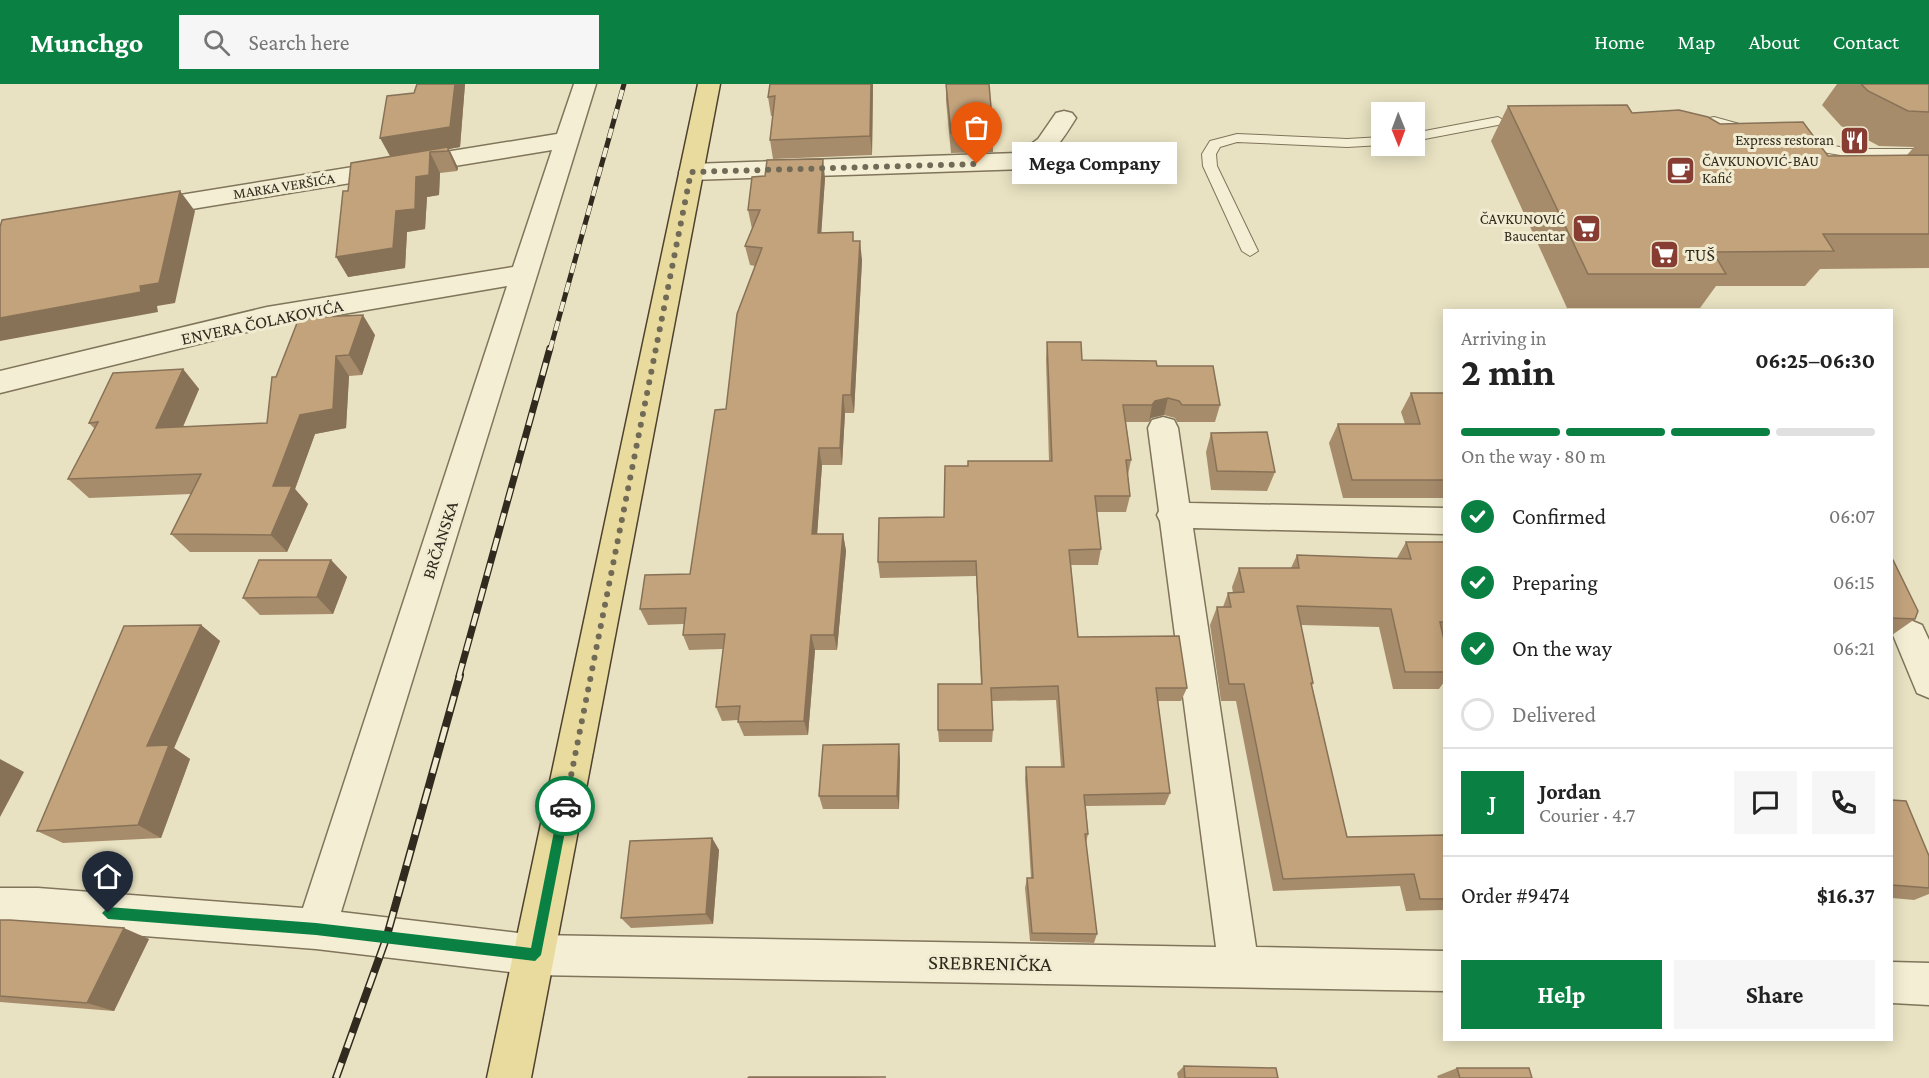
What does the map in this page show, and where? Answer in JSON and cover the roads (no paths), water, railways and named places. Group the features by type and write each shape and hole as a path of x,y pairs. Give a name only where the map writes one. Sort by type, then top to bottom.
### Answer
{"main road":[{"path":"510,1078 707,94 724,84"}],"street":[{"name":"BRČANSKA","path":"316,929 585,84"},
{"path":"691,172 1022,161 1036,157 1042,151 1064,118"},
{"name":"MARKA VERŠIĆA","path":"118,213 567,140"},
{"name":"ENVERA ČOLAKOVIĆA","path":"0,382 267,317 526,274"},
{"path":"1163,428 1173,515 1239,967"},
{"path":"1173,515 1443,521"},
{"path":"1910,635 1929,682"},
{"path":"0,908 38,908 316,929"},
{"name":"SREBRENIČKA","path":"316,929 535,955 1443,971"},
{"path":"1893,983 1929,984"}],"lane":[{"path":"1425,135 1498,121"},
{"path":"1714,121 1766,136"},
{"path":"1250,252 1210,166 1209,154 1215,144 1237,138 1347,143 1371,142"},
{"path":"1788,141 1852,153 1929,153"}],"railway":[{"path":"550,350 624,84"},
{"path":"459,676 550,348"},
{"path":"336,1078 386,939 460,675"}],"place":[{"name":"Express restoran","path":"1855,140"},
{"name":"Mega Company","path":"977,164"},
{"name":"ČAVKUNOVIĆ-BAU Kafić","path":"1681,170"},
{"name":"ČAVKUNOVIĆ Baucentar","path":"1586,228"},
{"name":"TUŠ","path":"1664,255"}]}
